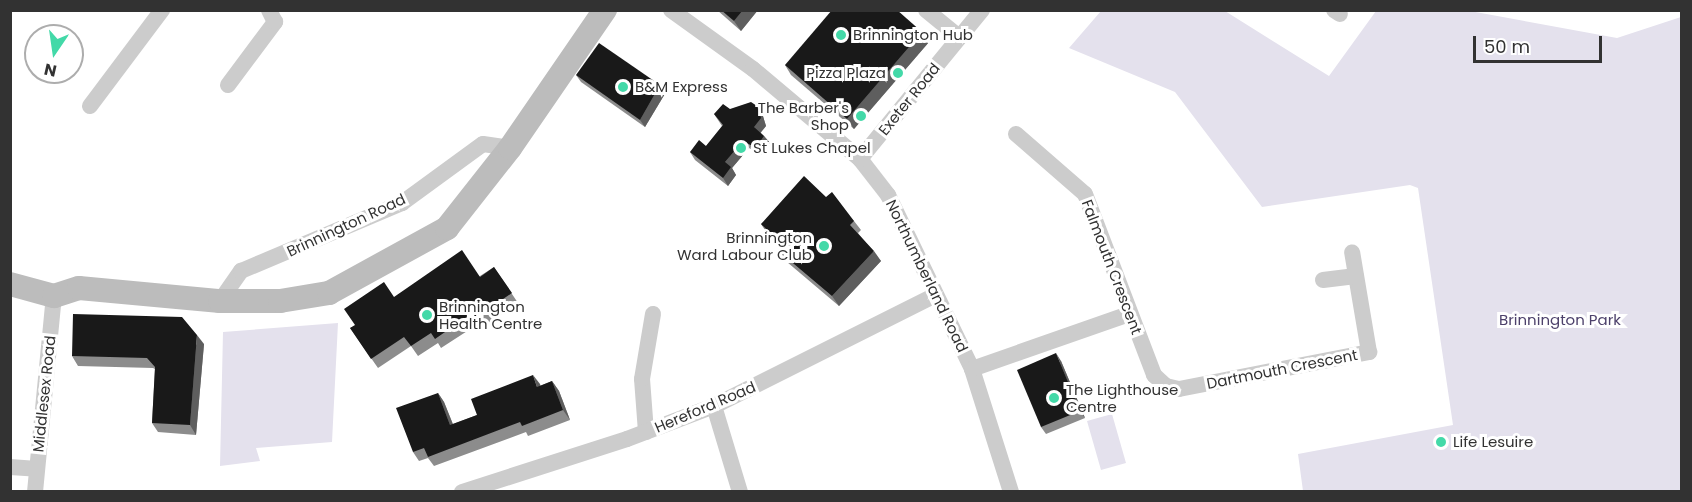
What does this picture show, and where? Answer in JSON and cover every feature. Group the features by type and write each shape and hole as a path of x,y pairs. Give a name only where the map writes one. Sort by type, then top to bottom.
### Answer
{"street":[{"path":"90,106 162,10"},
{"path":"10,284 54,296 79,288 220,300 280,301 329,293 389,263 447,228 510,148 605,10"},
{"name":"Northumberland Road","path":"671,10 753,69 860,159 888,195 972,369 1011,492"},
{"path":"926,10 959,37"},
{"name":"Exeter Road","path":"860,159 982,10"},
{"path":"228,86 275,22 276,12"},
{"name":"Falmouth Crescent","path":"1017,134 1085,194 1154,375 1166,386"},
{"name":"Brinnington Road","path":"220,300 241,271 402,203 483,144 510,148"},
{"name":"Dartmouth Crescent","path":"1166,386 1179,389 1369,352 1352,252"},
{"path":"1323,280 1356,276"},
{"name":"Hereford Road","path":"462,492 646,432 714,406 936,295"},
{"name":"Middlesex Road","path":"35,492 54,296"},
{"path":"646,432 642,379 653,314"},
{"path":"972,369 1129,314"},
{"path":"714,406 740,492"},
{"path":"10,467 37,469"}],"green space":[{"name":"Brinnington Park","path":"1101,11 1225,11 1329,76 1376,11 1470,11 1617,38 1681,17 1681,491 1303,491 1298,454 1453,425 1418,188 1410,185 1262,207 1175,92 1069,48"},
{"path":"338,323 332,442 256,448 260,461 220,466 223,332"},
{"path":"1112,414 1126,463 1101,470 1087,421"}],"building":[{"path":"721,10 743,10 734,21"},
{"path":"832,10 897,10 922,32 847,119 785,65"},
{"name":"B&M Express","path":"599,43 660,85 640,120 576,75"},
{"name":"St Lukes Chapel","path":"751,102 757,106 761,118 754,127 764,136 756,148 743,141 725,162 731,167 723,178 690,152 699,140 706,146 723,125 714,114 723,104 730,109"},
{"name":"Brinnington Ward Labour Club","path":"804,176 826,197 832,192 854,221 850,225 874,251 832,296 781,253 786,248 761,224"},
{"name":"Brinnington Health Centre","path":"462,250 480,277 494,267 512,293 471,321 468,316 435,339 431,333 411,346 404,337 371,359 350,328 355,325 344,309 384,282 394,297"},
{"path":"73,314 182,317 197,335 190,425 152,423 155,367 147,358 72,356"},
{"name":"The Lighthouse Centre","path":"1056,353 1080,411 1041,427 1017,370"},
{"path":"533,375 537,387 552,381 563,410 522,426 520,422 428,457 424,448 413,452 396,408 438,393 450,425 477,415 471,399"}],"place":[{"name":"Brinnington Hub","path":"841,35"},
{"name":"Pizza Plaza","path":"898,73"},
{"name":"B&M Express","path":"623,87"},
{"name":"The Barber's Shop","path":"861,116"},
{"name":"St Lukes Chapel","path":"741,148"},
{"name":"Brinnington Ward Labour Club","path":"824,246"},
{"name":"Brinnington Health Centre","path":"427,315"},
{"name":"The Lighthouse Centre","path":"1054,398"},
{"name":"Life Lesuire","path":"1441,442"}]}
